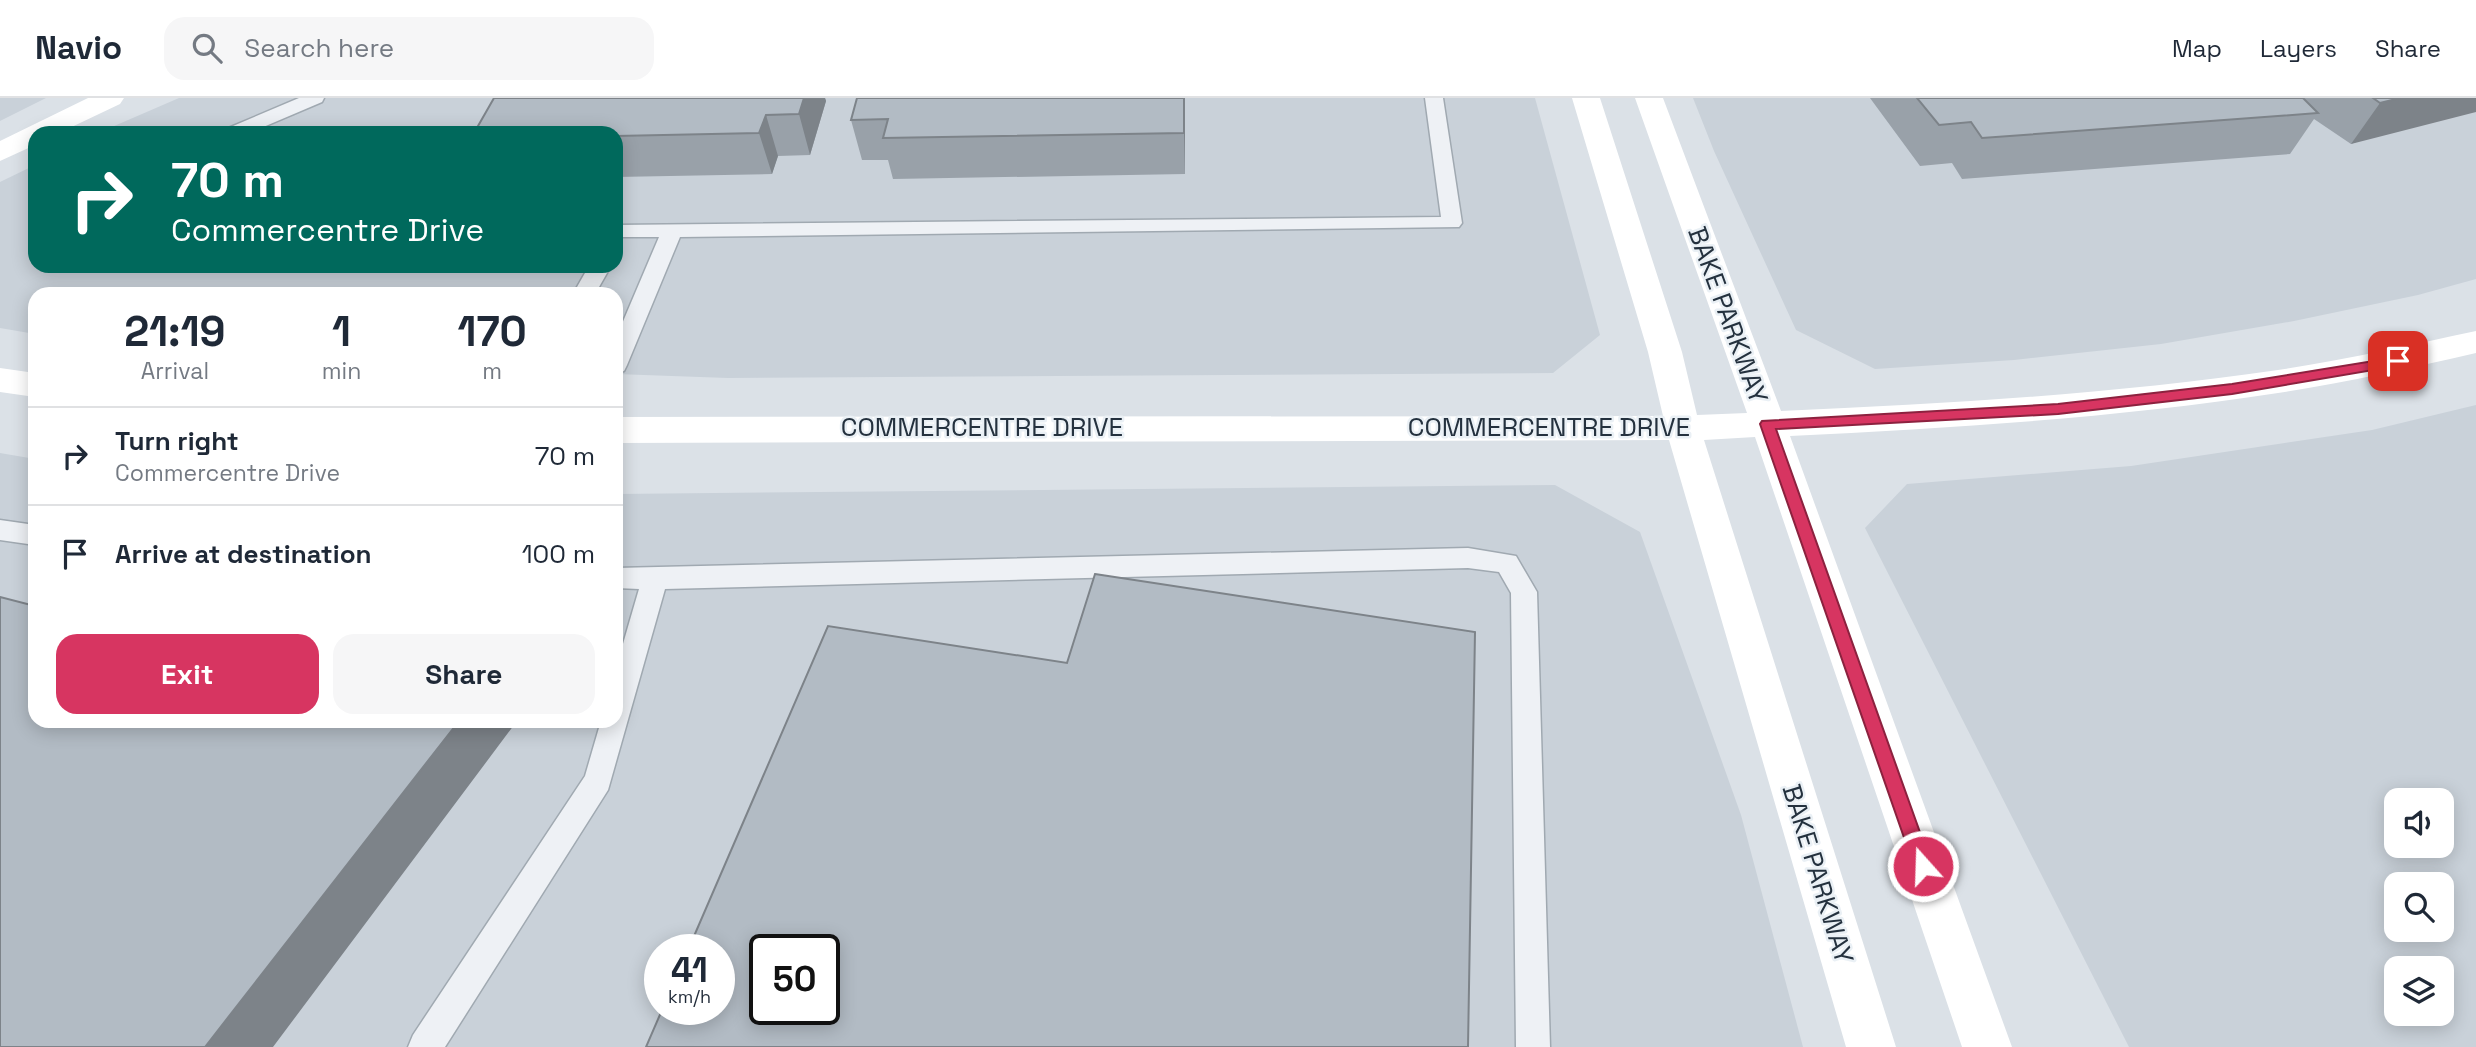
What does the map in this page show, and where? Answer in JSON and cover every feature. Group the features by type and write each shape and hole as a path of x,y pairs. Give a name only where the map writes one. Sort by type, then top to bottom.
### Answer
{"main road":[{"path":"52,126 110,98"},
{"name":"BAKE PARKWAY","path":"1586,98 1665,352 1683,428 1871,1047"},
{"name":"BAKE PARKWAY","path":"1650,98 1987,1047"},
{"path":"0,152 28,138"},
{"name":"COMMERCENTRE DRIVE","path":"623,430 1683,428 2058,409 2232,389 2398,361 2476,342"},
{"path":"0,380 28,384"}],"lane":[{"path":"249,126 315,98"},
{"path":"623,233 672,230 1452,223 1434,98"},
{"path":"623,348 672,230"},
{"path":"0,530 28,535"},
{"path":"623,578 1468,558 1507,563 1524,592 1533,1047"},
{"path":"623,691 655,579"},
{"path":"425,1047 598,781 613,728"}],"shaded area":[{"path":"0,98 46,98 0,121"},
{"path":"179,98 1535,98 1600,335 1553,373 728,378 623,374 623,287 28,287 28,333 0,328 0,182 28,168 28,273 623,273 623,126 114,126"},
{"path":"1693,98 2476,98 2476,279 2418,295 2294,321 2161,344 2014,360 1875,369 1796,330 1714,151"},
{"path":"2476,405 2476,1047 2129,1047 1865,528 1907,484 2131,466 2372,430"},
{"path":"0,453 28,458 28,728 623,728 623,494 1555,485 1640,532 1741,815 1803,1047 0,1047"}],"building":[{"path":"494,98 804,98 799,114 766,115 759,133 623,136 623,126 478,126"},
{"path":"857,98 1184,98 1184,133 883,138 888,119 851,120"},
{"path":"1917,98 2303,98 2318,113 1982,138 1971,122 1939,125"},
{"path":"2373,98 2400,98 2380,103"},
{"path":"1095,574 1475,632 1468,1047 646,1047 656,1025 735,1025 735,934 695,934 828,626 1067,663"},
{"path":"0,597 28,604 28,728 454,728 205,1047 0,1047"}],"route":[{"path":"1923,866 1767,424 2058,409 2232,389 2398,361"}]}
